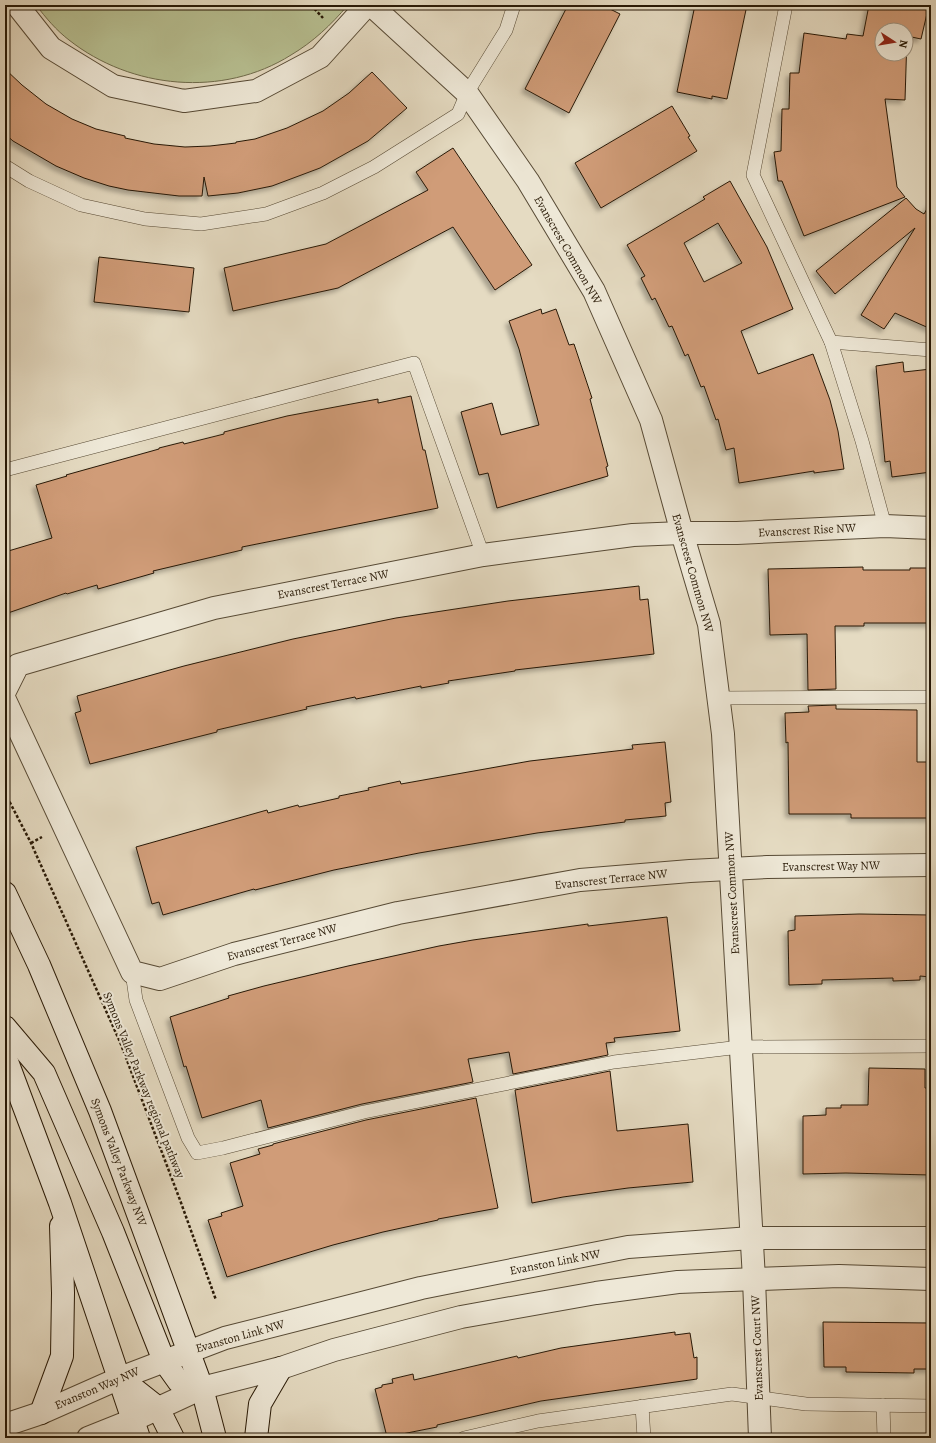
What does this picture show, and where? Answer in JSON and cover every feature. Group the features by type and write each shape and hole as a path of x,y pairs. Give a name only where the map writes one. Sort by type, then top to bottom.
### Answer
{"street":[{"path":"17,5 51,48 113,86 184,101 256,91 320,57 367,5"},
{"name":"Evanscrest Common NW","path":"371,5 467,93 528,181 594,291 651,420 709,624 719,698 723,734 731,869 752,1258"},
{"name":"Evanscrest Rise NW","path":"682,533 737,534 885,526 931,528"},
{"name":"Evanscrest Terrace NW","path":"5,691 18,666 214,608 483,555 633,535 682,533"},
{"path":"5,700 132,972"},
{"name":"Evanscrest Way NW","path":"731,869 931,865"},
{"name":"Evanscrest Terrace NW","path":"132,972 160,979 234,954 398,913 580,880 731,869"},
{"name":"Symons Valley Parkway NW","path":"5,893 39,965 100,1111 189,1351 202,1388 215,1438"},
{"path":"5,1027 44,1073 113,1232 164,1361 179,1382 202,1388"},
{"path":"5,1056 60,1203 136,1429"},
{"path":"41,1413 62,1356 63,1293 60,1203"},
{"name":"Evanston Link NW","path":"202,1388 281,1368 334,1350 461,1317 603,1292 678,1282 752,1258 931,1238"},
{"name":"Evanston Link NW","path":"189,1351 238,1334 429,1286 628,1247 752,1258 839,1276 931,1279"},
{"name":"Evanscrest Court NW","path":"752,1258 760,1438"},
{"name":"Evanston Way NW","path":"5,1425 41,1413 120,1378 189,1351"},
{"path":"256,1438 260,1404 281,1368"},
{"path":"120,1378 158,1408 172,1438"},
{"path":"88,1438 136,1429 158,1408 202,1388"}],"lane":[{"path":"5,166 29,181 81,205 145,219 201,224 266,214 323,193 374,167 458,114 467,93 506,30 514,5"},
{"path":"786,5 753,175 831,342 862,441 885,526"},
{"path":"831,342 931,350"},
{"path":"5,470 414,363 483,555"},
{"path":"719,698 931,697"},
{"path":"132,972 136,1000 188,1138 197,1153 223,1148 364,1112 614,1062 740,1047 931,1046"},
{"path":"464,1438 538,1421 732,1394 806,1404 931,1406"},
{"path":"883,1405 884,1438"},
{"path":"642,1406 644,1438"}],"path":[{"path":"311,5 328,22"},
{"name":"Symons Valley Parkway regional pathway","path":"5,793 31,843 120,1042 216,1300"}],"green space":[{"path":"36,5 348,5 307,45 264,69 236,78 207,82 178,82 149,78 120,69 94,56 69,40 51,24"}],"building":[{"path":"568,5 602,5 620,14 569,113 525,89"},
{"path":"695,5 747,5 727,99 712,96 712,99 677,92"},
{"path":"869,5 929,5 921,39 914,38 914,22 874,22 874,62 906,62 905,100 885,99 897,187 905,197 804,236 782,181 778,181 774,152 781,151 782,109 789,109 790,73 799,73 804,33 846,39 847,34 863,36"},
{"path":"5,69 46,104 72,119 96,129 125,136 125,138 154,144 185,147 210,146 255,139 287,128 323,111 349,93 372,72 407,108 368,141 320,168 272,186 238,193 208,196 204,177 202,196 179,196 128,190 84,178 56,166 13,141 5,134"},
{"path":"672,106 697,151 601,208 575,163"},
{"path":"453,148 532,265 495,290 453,227 338,288 233,311 224,268 326,244 428,190 416,172"},
{"path":"730,181 767,247 793,309 741,331 758,374 813,354 830,400 838,431 844,469 814,473 814,471 739,483 734,448 726,450 718,419 716,420 704,386 701,387 688,354 685,356 672,326 669,327 655,298 652,300 641,278 645,276 627,245 705,199 703,197","holes":["718,223 742,263 704,282 684,243"]},
{"path":"906,198 916,209 924,214 931,202 931,329 895,313 884,329 861,315 915,228 835,294 816,271"},
{"path":"99,257 194,268 189,312 94,302"},
{"path":"541,309 542,314 556,309 569,345 574,344 592,398 590,399 608,466 606,467 608,476 497,508 488,473 479,475 461,412 492,403 501,435 539,425 519,349 509,321"},
{"path":"903,362 904,372 931,369 931,472 892,477 890,461 885,462 876,366"},
{"path":"411,396 438,508 242,547 242,550 153,571 154,573 98,589 97,585 67,594 66,593 5,614 5,552 52,538 36,485 159,448 183,442 184,444 224,434 224,432 287,416 378,399 378,403"},
{"path":"863,567 863,570 910,570 910,568 931,568 931,623 864,623 864,626 835,626 836,689 808,690 807,634 770,635 768,569"},
{"path":"639,586 640,600 648,599 654,654 515,670 448,681 449,683 421,688 421,686 356,699 355,697 306,707 307,709 217,730 217,732 90,764 75,713 81,711 77,696 184,666 293,639 396,618 508,601"},
{"path":"836,705 836,709 917,710 917,762 931,762 931,818 851,818 851,814 789,814 788,742 786,743 785,713 809,712 808,706"},
{"path":"665,742 671,802 665,803 666,816 625,820 625,822 537,833 419,853 334,870 255,890 254,889 163,915 159,902 152,904 136,847 267,810 268,813 298,805 299,807 339,798 339,796 369,790 368,788 400,781 401,784 530,761 633,749 632,745"},
{"path":"859,914 931,915 931,977 920,976 920,980 893,981 893,978 822,980 822,984 789,985 788,931 795,930 795,916"},
{"path":"667,917 680,1031 614,1038 615,1042 606,1043 608,1055 513,1074 509,1052 468,1059 473,1082 362,1104 268,1128 261,1100 202,1118 186,1066 184,1067 170,1017 229,998 228,996 264,986 439,946 588,924 588,926"},
{"path":"869,1068 925,1069 925,1088 931,1088 931,1175 846,1173 803,1174 803,1116 826,1115 826,1108 841,1108 841,1105 868,1105"},
{"path":"610,1071 617,1131 688,1124 693,1182 628,1188 532,1203 515,1090"},
{"path":"476,1098 498,1208 438,1219 383,1232 333,1245 227,1277 208,1220 222,1216 221,1213 243,1206 230,1163 260,1154 258,1149 273,1144 366,1120"},
{"path":"823,1322 931,1323 931,1369 914,1369 914,1373 846,1372 846,1367 824,1367"},
{"path":"675,1332 675,1335 690,1333 694,1358 697,1357 697,1379 541,1401 437,1425 437,1427 387,1437 375,1389 382,1387 382,1385 393,1383 392,1379 413,1374 414,1380 517,1356 518,1358 561,1348"}]}
